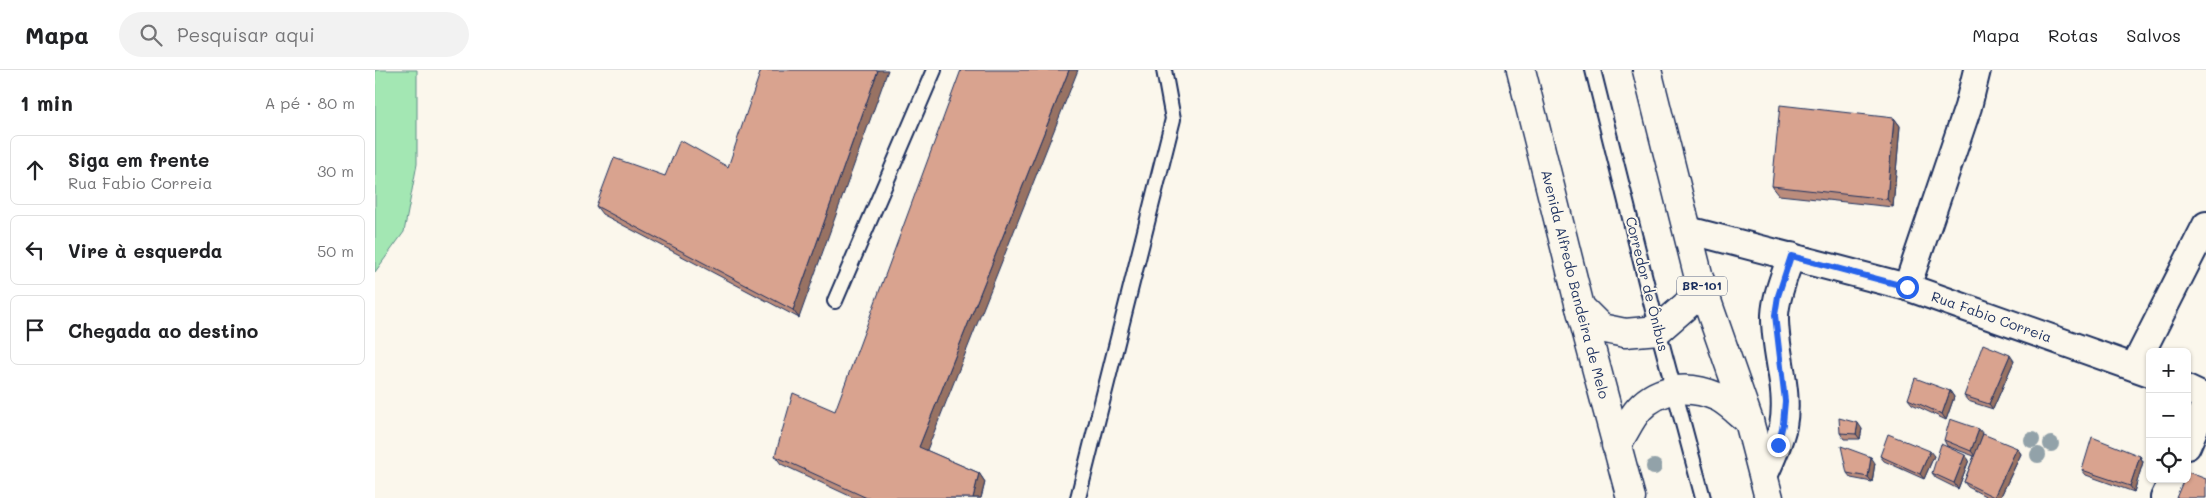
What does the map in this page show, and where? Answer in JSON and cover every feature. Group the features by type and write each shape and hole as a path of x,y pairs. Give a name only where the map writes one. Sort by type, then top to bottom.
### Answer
{"highway":[{"name":"Avenida Alfredo Bandeira de Melo","path":"1521,70 1580,307 1631,498"},
{"name":"BR-101","path":"1647,70 1699,278 1749,420 1766,487"},
{"path":"1580,307 1601,328 1625,333 1657,330 1679,314 1689,303 1699,278"},
{"path":"1617,445 1639,410 1654,396 1674,389 1696,390 1719,398 1749,420"}],"street":[{"path":"1907,287 1968,107 1977,70"},
{"path":"2142,370 2206,225"},
{"name":"Rua Fabio Correia","path":"1688,230 1907,287 2142,370"},
{"path":"1766,487 1783,424 1785,401 1775,315 1778,296 1791,256"},
{"path":"2191,392 2206,398"},
{"path":"2190,438 2206,402"},
{"path":"2164,498 2171,483"}],"lane":[{"path":"835,301 935,70"},
{"path":"1078,498 1173,119 1164,70"},
{"name":"Corredor de Ônibus","path":"1593,70 1657,330 1703,498"}],"green space":[{"path":"375,70 417,70 417,164 404,232 375,272"}],"building":[{"path":"761,70 878,70 793,310 596,206 614,158 665,176 680,140 728,167"},
{"path":"961,70 1069,70 919,447 979,473 973,498 867,498 775,456 793,393 835,411"},
{"path":"1780,105 1894,118 1887,199 1772,186"},
{"path":"1983,344 2010,355 1989,404 1964,396"},
{"path":"1915,378 1950,391 1942,414 1908,399"},
{"path":"1839,418 1858,423 1856,434 1840,433"},
{"path":"1950,419 1979,429 1971,451 1944,440"},
{"path":"1888,434 1930,451 1920,474 1880,456"},
{"path":"1983,434 2017,448 1994,497 1964,482"},
{"path":"2092,437 2140,456 2130,486 2082,470"},
{"path":"1941,444 1965,455 1954,483 1932,473"},
{"path":"1841,446 1871,457 1868,477 1847,473"},
{"path":"2191,473 2206,479 2206,498 2176,498 2182,483 2191,483"}],"route":[{"path":"1778,445 1783,424 1785,401 1775,315 1778,296 1791,256 1907,287"}]}
